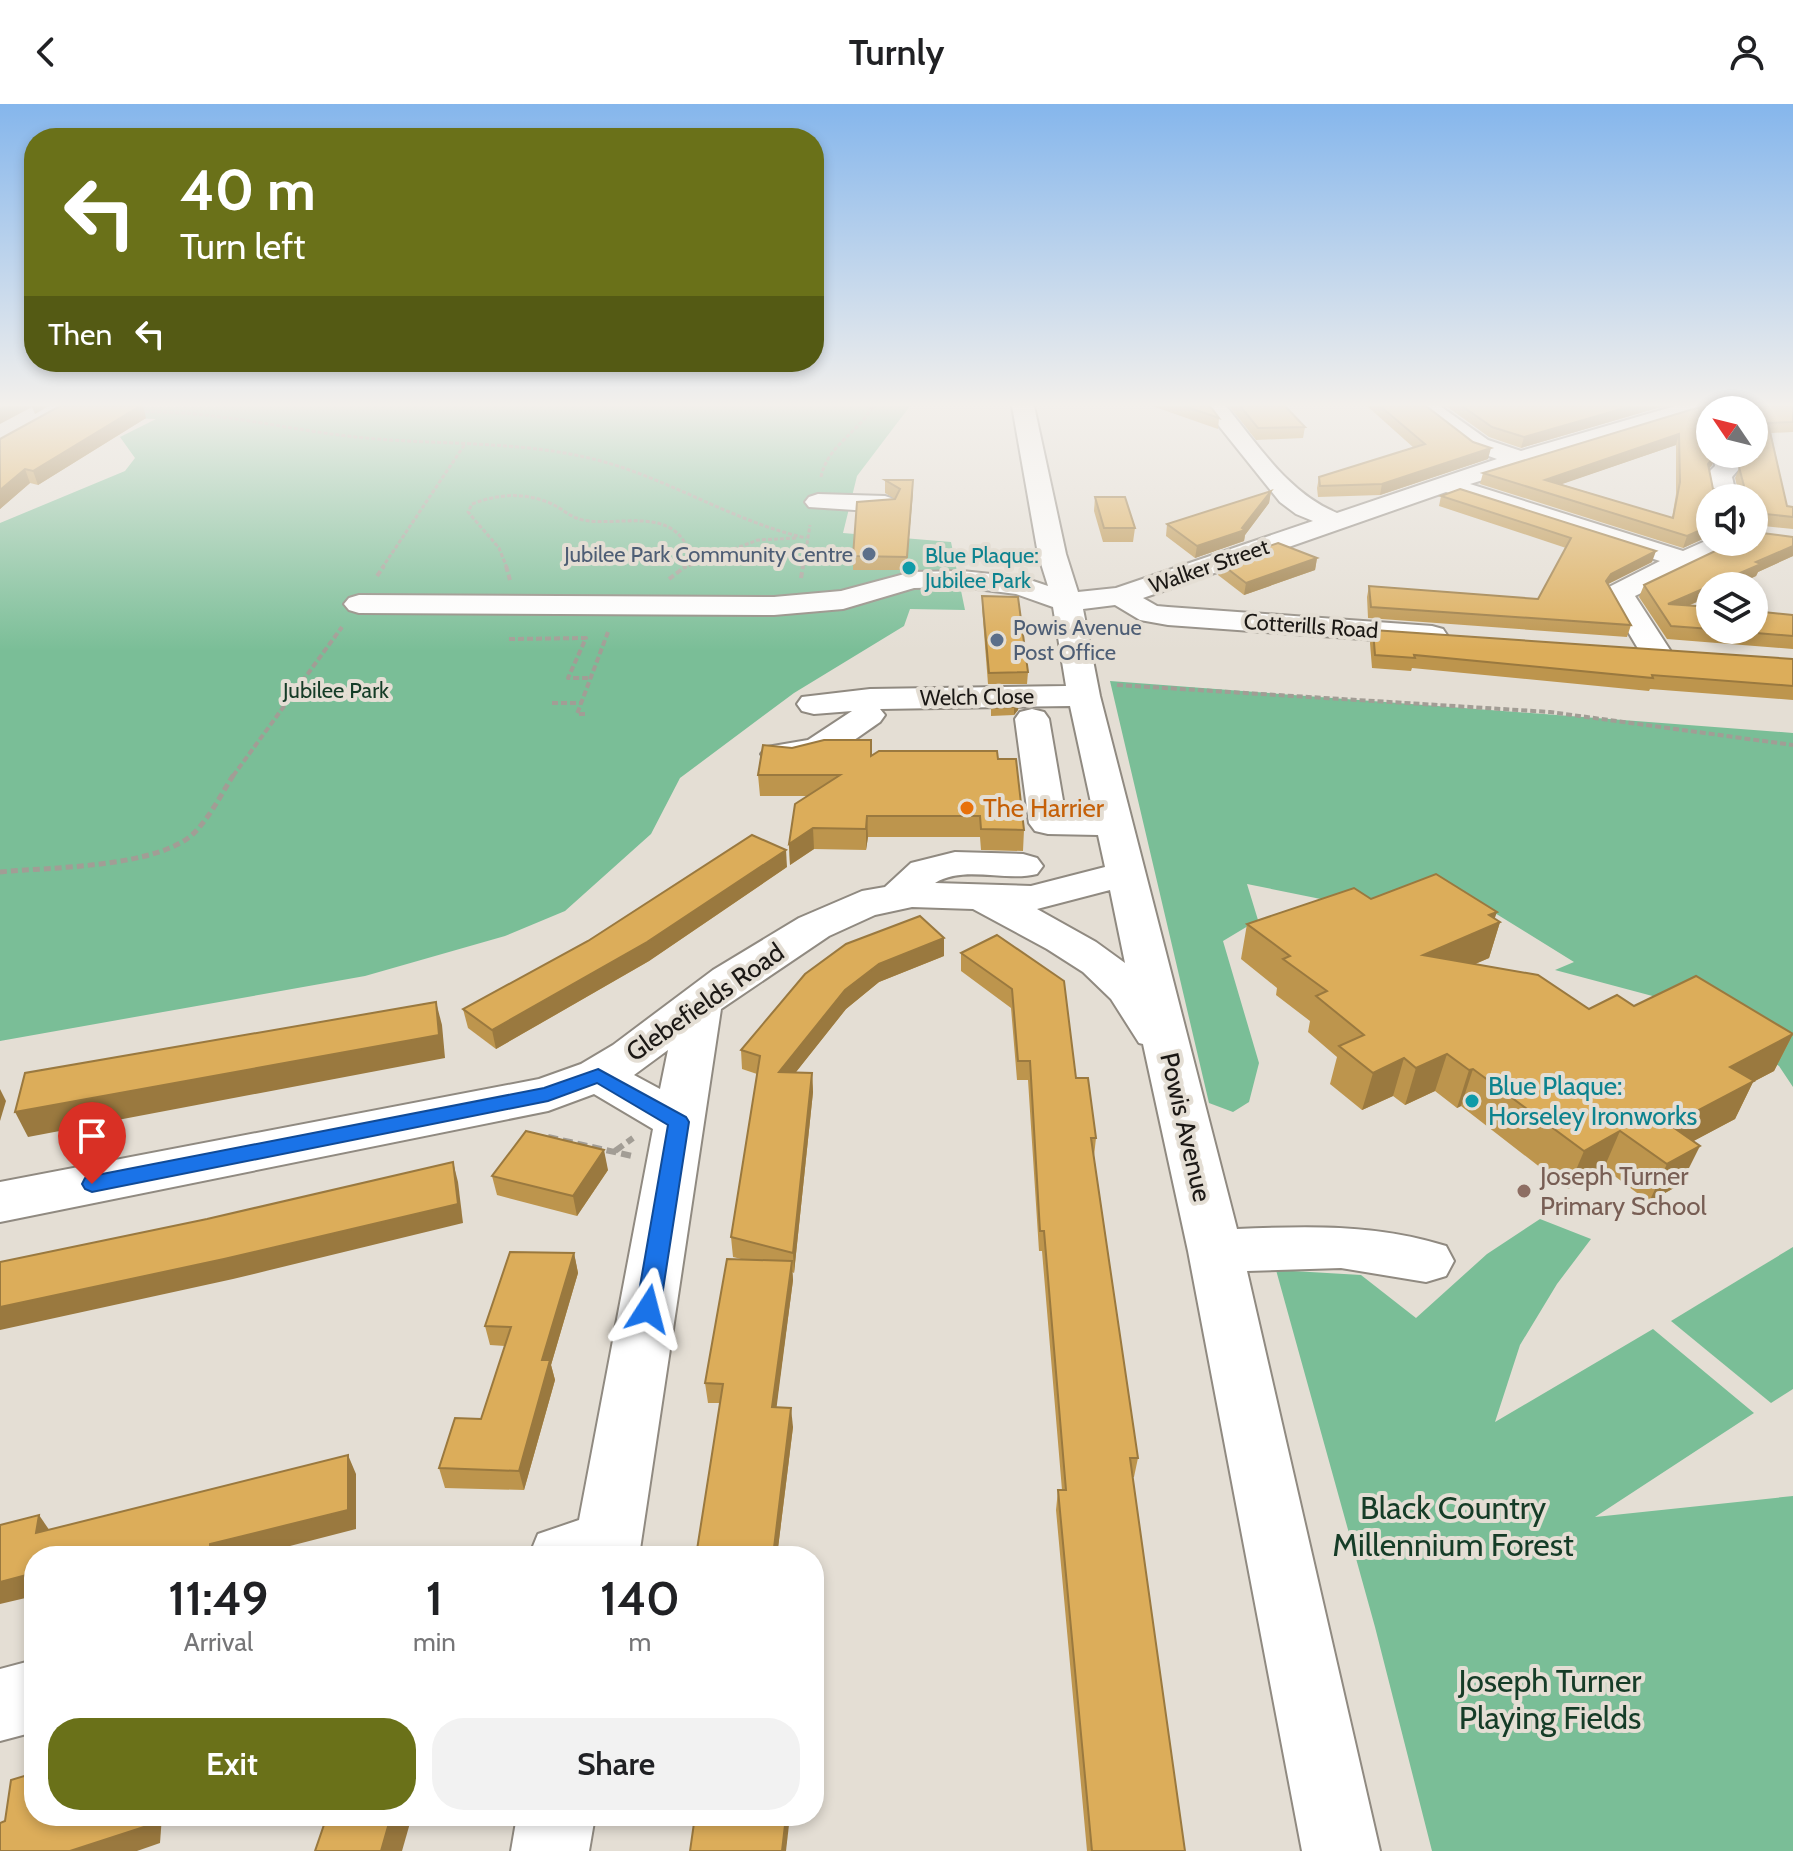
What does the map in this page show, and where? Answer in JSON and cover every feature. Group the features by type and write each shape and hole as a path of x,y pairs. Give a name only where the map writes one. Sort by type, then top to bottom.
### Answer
{"street":[{"name":"Powis Avenue","path":"1039,488 1052,554 1067,602 1082,689 1215,1251 1341,1851"},
{"path":"1281,488 1305,509 1337,522"},
{"name":"Walker Street","path":"1067,602 1120,596 1440,488"},
{"path":"1456,488 1684,560"},
{"path":"818,502 885,504"},
{"path":"962,579 1018,568 1052,554"},
{"path":"1622,648 1668,651 1619,593 1696,555"},
{"path":"503,604 491,616 506,623 711,622 774,606 843,600 912,580 962,579 1021,586 1067,602"},
{"name":"Cotterills Road","path":"1120,596 1150,614 1466,637"},
{"path":"359,604 660,604 711,622"},
{"name":"Welch Close","path":"814,704 868,717 1082,689"},
{"path":"769,754 817,750 868,717"},
{"path":"1032,719 1048,823 1119,849"},
{"name":"Glebefields Road","path":"0,1202 548,1094 598,1075 630,1056 699,1003 814,927 876,900 899,896 1031,898 1058,893 1082,883 1119,849"},
{"path":"899,896 910,880 930,867 1023,866"},
{"path":"978,897 1061,939 1127,988 1170,1054"},
{"path":"593,1546 676,1143 699,1003"},
{"path":"598,1075 676,1143"},
{"path":"1215,1251 1323,1247 1360,1249 1399,1259 1426,1261"},
{"path":"0,1705 24,1699"},
{"path":"550,1851 554,1826"}],"path":[{"path":"0,872 135,859 167,851 195,832 359,604 436,488"},
{"path":"666,488 728,514 806,538"},
{"path":"806,538 820,488"},
{"path":"503,604 514,599 505,555 498,542 482,531 468,512 472,504 498,494 533,497 584,520 656,522 670,526 683,537 688,549 711,558"},
{"path":"660,604 672,575 687,565 758,540 806,538"},
{"path":"585,714 577,714 611,624"},
{"path":"509,639 586,638 568,678 591,678"},
{"path":"1082,689 1550,712 1793,745"},
{"path":"552,703 581,703"},
{"path":"523,1099 529,1132 676,1143"}],"green space":[{"name":"Jubilee Park","path":"85,488 854,488 843,533 951,542 965,610 910,609 904,626 794,693 680,778 651,834 565,911 505,936 365,976 0,1041 0,523"},
{"path":"1110,681 1793,733 1793,1087 1779,1066 1675,1002 1555,970 1574,962 1456,889 1390,913 1247,884 1258,920 1223,941 1259,1063 1249,1102 1233,1112 1209,1103"},
{"path":"1540,1219 1591,1239 1557,1284 1520,1345 1495,1422 1653,1329 1754,1413 1595,1517 1793,1496 1793,1851 1432,1851 1375,1627 1276,1270 1361,1275 1416,1318 1487,1254"},
{"path":"1793,1247 1793,1389 1771,1403 1671,1321"}],"building":[{"path":"898,488 912,488 907,557 853,556 857,502 895,499 900,489"},
{"path":"1530,488 1570,488 1673,518 1679,488 1696,488 1696,532 1687,536"},
{"path":"1768,488 1783,488 1787,506 1793,507 1793,517 1768,514"},
{"path":"1460,489 1656,551 1611,574 1606,581 1631,625 1371,607 1369,586 1538,599 1571,538 1441,496"},
{"path":"1271,491 1242,528 1245,530 1197,546 1167,524"},
{"path":"1095,497 1125,497 1135,528 1104,528"},
{"path":"1768,534 1793,537 1793,546 1756,562 1761,564 1742,572 1696,572 1696,592 1668,604 1696,606 1696,628 1671,626 1644,585 1705,556 1768,556"},
{"path":"1278,543 1317,558 1246,583 1220,563"},
{"path":"982,596 1018,597 1028,672 989,673"},
{"path":"1768,612 1793,615 1793,636 1768,634"},
{"path":"1373,630 1793,659 1793,686 1652,675 1653,678 1414,655 1415,658 1375,655"},
{"path":"991,702 1019,702 1014,707 991,708"},
{"path":"824,740 871,740 871,756 879,751 997,751 998,759 1016,759 1024,830 981,829 980,816 867,816 866,829 813,828 789,844 795,804 840,775 758,775 763,745 792,748"},
{"path":"752,835 786,850 647,942 492,1030 463,1009 588,941"},
{"path":"1436,874 1497,912 1489,915 1500,922 1423,955 1538,975 1589,1009 1617,995 1634,1006 1696,976 1793,1034 1730,1067 1754,1081 1670,1125 1700,1146 1667,1164 1620,1131 1584,1151 1473,1069 1469,1070 1447,1054 1416,1068 1404,1058 1373,1073 1339,1046 1364,1035 1316,996 1327,991 1283,959 1290,956 1247,924 1354,888 1371,899"},
{"path":"920,916 944,938 879,964 845,990 779,1072 812,1073 793,1253 731,1237 760,1056 741,1050 805,974 846,944"},
{"path":"997,935 1064,981 1076,1078 1088,1078 1096,1138 1091,1138 1138,1458 1130,1458 1185,1851 1092,1851 1058,1490 1066,1490 1044,1231 1040,1231 1030,1061 1018,1061 1012,989 961,953"},
{"path":"436,1002 439,1035 15,1112 25,1073"},
{"path":"526,1131 604,1150 573,1196 492,1176"},
{"path":"453,1162 458,1204 0,1307 0,1262 207,1219"},
{"path":"510,1252 574,1253 542,1360 550,1360 519,1471 439,1468 455,1418 481,1419 511,1327 485,1326"},
{"path":"727,1259 792,1261 772,1407 791,1408 774,1546 698,1546 723,1384 705,1383"},
{"path":"348,1455 348,1510 210,1546 24,1546 24,1576 0,1582 0,1525 39,1515 36,1533"},
{"path":"24,1776 24,1826 147,1826 70,1851 0,1851 0,1823 5,1821 11,1780"},
{"path":"324,1826 388,1826 381,1851 315,1851"},
{"path":"694,1826 785,1826 782,1851 690,1851"}],"place":[{"name":"Jubilee Park Community Centre","path":"869,554"},
{"name":"Blue Plaque: Jubilee Park","path":"909,568"},
{"name":"Powis Avenue Post Office","path":"997,640"},
{"name":"The Harrier","path":"967,808"},
{"name":"Blue Plaque: Horseley Ironworks","path":"1472,1101"},
{"name":"Joseph Turner Primary School","path":"1524,1191"}],"route":[{"path":"92,1184 548,1094 598,1075 679,1122 648,1309"}],"park label":[{"name":"Black Country Millennium Forest","path":"1453,1526"},
{"name":"Joseph Turner Playing Fields","path":"1550,1698"}]}
